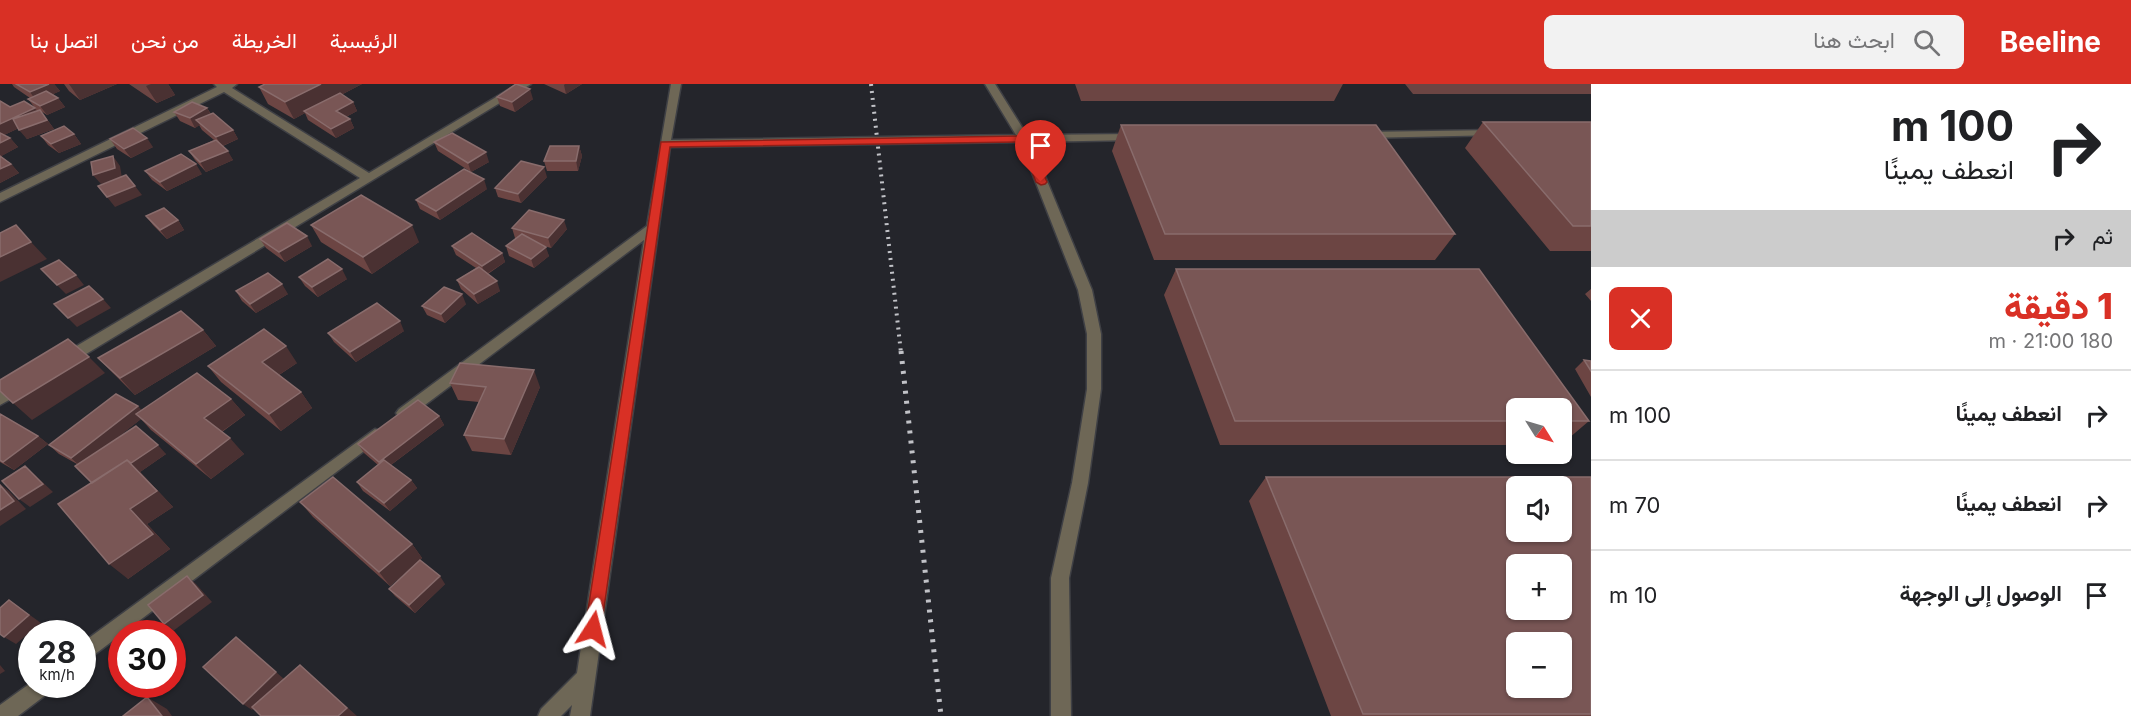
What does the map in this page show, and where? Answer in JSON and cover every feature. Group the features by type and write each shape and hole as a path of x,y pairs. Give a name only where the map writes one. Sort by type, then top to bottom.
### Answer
{"street":[{"path":"51,368 526,84"},
{"path":"580,716 665,144 676,84"},
{"path":"990,84 1024,139 1085,290 1094,334 1094,389 1080,483 1060,578 1059,683 1062,716"},
{"path":"0,198 225,85 367,177"},
{"path":"1358,135 1510,133"},
{"path":"665,144 1143,137"},
{"path":"96,644 653,227"},
{"path":"0,399 31,380"},
{"path":"548,716 586,677"},
{"path":"2,716 26,698"}],"building":[{"path":"16,84 49,84 30,92"},
{"path":"265,84 321,84 285,102 259,87"},
{"path":"516,84 530,89 512,102 497,97"},
{"path":"46,91 58,98 40,106 28,99"},
{"path":"340,93 353,102 336,111 350,119 331,129 304,111"},
{"path":"0,101 10,107 24,101 35,108 0,124"},
{"path":"192,102 207,108 190,118 174,112"},
{"path":"40,110 47,120 19,130 13,119"},
{"path":"213,113 233,130 216,137 196,120"},
{"path":"1483,122 1591,122 1591,226 1573,226"},
{"path":"1121,125 1376,125 1455,234 1165,234"},
{"path":"64,126 74,134 51,144 41,136"},
{"path":"133,128 147,138 124,149 110,139"},
{"path":"0,133 10,138 0,143"},
{"path":"452,133 486,152 468,163 434,142"},
{"path":"216,140 228,151 200,162 189,151"},
{"path":"550,146 579,146 576,161 544,161"},
{"path":"181,154 196,164 160,182 145,171"},
{"path":"0,156 11,164 0,169"},
{"path":"113,156 115,168 93,175 91,162"},
{"path":"521,161 544,167 518,194 495,188"},
{"path":"464,169 484,179 436,211 416,200"},
{"path":"126,175 135,186 107,197 98,186"},
{"path":"361,195 412,225 363,257 311,225"},
{"path":"164,208 178,220 160,230 146,216"},
{"path":"529,210 564,220 548,238 512,228"},
{"path":"287,223 307,236 279,252 260,239"},
{"path":"16,225 31,242 0,257 0,233"},
{"path":"472,233 502,253 482,266 452,246"},
{"path":"522,234 546,247 531,259 506,246"},
{"path":"328,259 342,269 312,287 299,277"},
{"path":"59,260 76,275 57,285 41,269"},
{"path":"479,267 497,281 474,294 457,280"},
{"path":"1176,269 1479,269 1589,421 1572,421 1572,398 1506,398 1506,421 1235,421"},
{"path":"268,273 282,284 250,304 236,291"},
{"path":"89,286 103,299 68,318 54,304"},
{"path":"444,287 462,294 441,314 422,306"},
{"path":"377,303 400,321 350,352 328,333"},
{"path":"181,311 203,330 120,378 98,358"},
{"path":"264,329 286,346 262,362 301,392 269,414 208,366"},
{"path":"68,339 89,357 13,403 0,391 0,380"},
{"path":"1584,360 1591,361 1591,371"},
{"path":"460,363 534,370 504,439 464,435 486,387 450,383"},
{"path":"197,373 231,399 204,418 230,438 196,464 136,414"},
{"path":"116,394 138,406 71,458 49,445"},
{"path":"418,400 439,416 379,462 358,444"},
{"path":"0,414 38,436 3,462 0,460"},
{"path":"136,426 158,445 131,463 127,460 92,483 75,466"},
{"path":"127,460 157,491 130,509 153,534 109,564 58,504"},
{"path":"384,460 411,480 384,503 357,482"},
{"path":"25,466 43,484 19,499 2,481"},
{"path":"333,477 412,544 379,572 300,502"},
{"path":"1266,477 1506,477 1506,542 1572,542 1572,477 1591,477 1591,714 1363,714"},
{"path":"0,485 14,501 0,510"},
{"path":"420,560 440,576 409,605 389,589"},
{"path":"187,576 203,595 169,620 161,620 148,605"},
{"path":"9,600 29,615 23,620 18,620 18,625 4,637 0,634 0,608"},
{"path":"236,637 276,672 243,704 203,667"},
{"path":"300,665 347,708 338,716 261,716 252,707"},
{"path":"148,698 162,716 123,716"}],"railway":[{"path":"871,84 901,353"},
{"path":"901,351 941,716"}],"route":[{"path":"593,629 665,144 1024,139 1041,182"}]}
